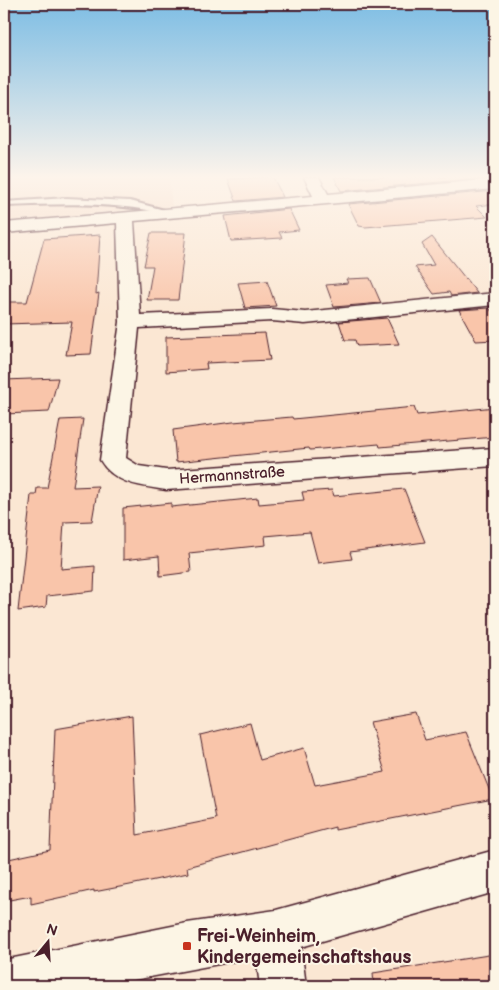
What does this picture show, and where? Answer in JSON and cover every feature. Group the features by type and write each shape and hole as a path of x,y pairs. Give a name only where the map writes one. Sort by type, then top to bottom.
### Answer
{"street":[{"path":"4,228 57,223"},
{"name":"Hermannstraße","path":"125,223 130,322 124,358 114,460 120,469 137,476 166,480 495,457"},
{"path":"130,322 272,315 305,318 361,310 495,299"},
{"path":"4,983 186,946 276,932 495,871"},
{"path":"276,932 283,986"}],"building":[{"path":"227,223 296,223 299,230 279,232 282,238 231,241"},
{"path":"358,223 411,223 365,227 359,226"},
{"path":"151,233 186,233 178,300 147,300 153,266 144,266"},
{"path":"100,235 96,294 99,293 91,354 66,355 72,322 4,324 4,302 27,302 44,239"},
{"path":"432,237 477,293 451,296 449,292 434,294 415,267 434,265 422,244"},
{"path":"370,278 381,303 334,307 326,285 348,283 346,279"},
{"path":"267,281 276,306 245,308 238,283"},
{"path":"489,308 495,315 495,340 476,341 459,310"},
{"path":"387,318 399,344 357,346 355,340 345,340 339,322"},
{"path":"265,333 270,360 206,363 207,369 166,372 166,337"},
{"path":"58,378 49,412 4,414 4,380"},
{"path":"414,407 417,415 495,407 495,437 380,447 379,444 310,450 309,448 176,462 173,430 233,422 292,417 293,419"},
{"path":"83,419 73,487 98,486 92,521 64,522 61,569 95,566 94,591 47,596 46,607 18,611 31,495 36,495 37,488 47,488 60,420"},
{"path":"404,489 425,542 350,552 352,559 318,563 310,532 265,536 266,545 189,553 191,572 160,576 159,556 123,560 123,508 171,503 171,507 258,498 259,504 304,500 302,492 332,490 334,496"},
{"path":"416,714 425,740 466,732 493,799 335,830 335,827 187,867 188,873 94,892 94,890 31,904 31,896 4,901 4,860 50,850 55,729 132,716 137,835 216,819 200,735 250,723 260,760 304,748 315,785 385,772 370,722"},
{"path":"495,954 495,986 374,986 373,973"}],"place":[{"name":"Frei-Weinheim, Kindergemeinschaftshaus","path":"187,946"}]}
